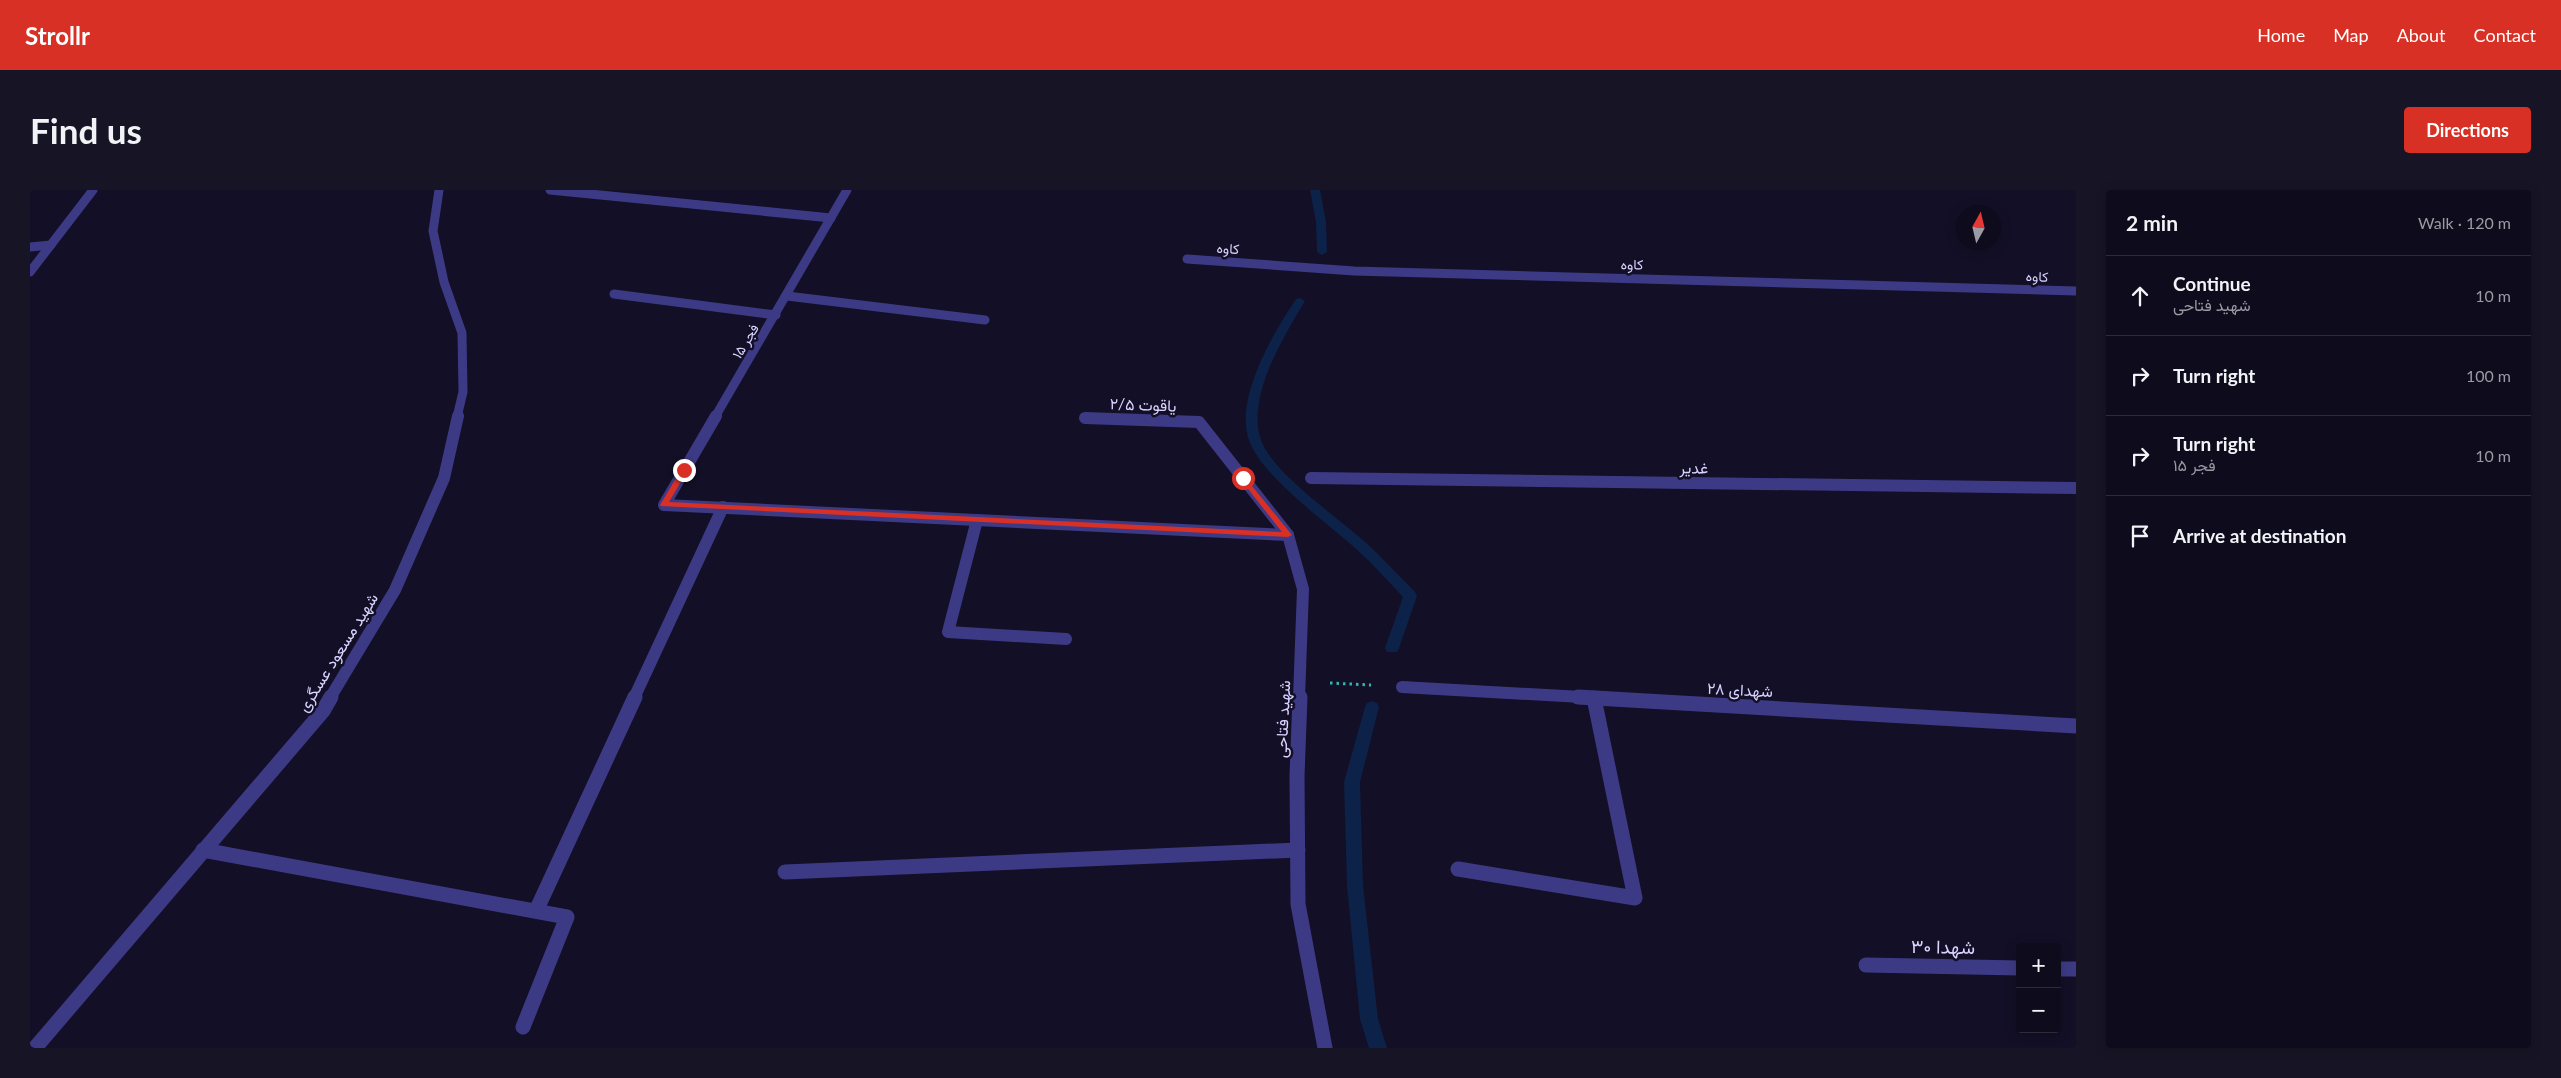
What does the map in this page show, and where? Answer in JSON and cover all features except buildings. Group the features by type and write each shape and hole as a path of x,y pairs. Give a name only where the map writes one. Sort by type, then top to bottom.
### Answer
{"street":[{"path":"30,272 93,190"},
{"name":"شهید مسعود عسگری","path":"35,1048 324,711 395,590 444,478 462,392 462,333 444,282 433,231 439,190"},
{"path":"550,190 832,218"},
{"name":"فجر ۱۵","path":"723,508 664,505 847,190"},
{"path":"30,247 51,245"},
{"name":"کاوه","path":"1187,259 1354,271 2076,291"},
{"path":"614,294 776,315"},
{"path":"786,296 984,320"},
{"name":"یاقوت ۲/۵","path":"1085,418 1199,422"},
{"name":"شهید فتاحی","path":"1199,422 1288,535 1304,589 1297,776 1298,904 1325,1048"},
{"name":"غدیر","path":"1311,478 2076,488"},
{"path":"536,911 723,508 1288,535"},
{"path":"977,520 948,632 1066,638"},
{"name":"شهدای ۲۸","path":"1402,687 2076,726"},
{"path":"1458,869 1635,898 1594,698"},
{"path":"203,850 568,917 523,1027"},
{"path":"785,872 1298,850"},
{"name":"شهدا ۳۰","path":"1866,965 2016,968"},
{"path":"2061,968 2076,969"}],"path":[{"path":"1302,681 1402,687"}],"waterway":[{"path":"1315,190 1321,222 1322,252"},
{"path":"1300,301 1281,332 1258,384 1252,420 1254,438 1259,450 1271,465 1305,498 1371,555 1410,596 1392,648"},
{"path":"1372,707 1352,782 1355,886 1369,1019 1378,1048"}],"route":[{"path":"684,470 664,505 1288,535 1243,478"}]}
